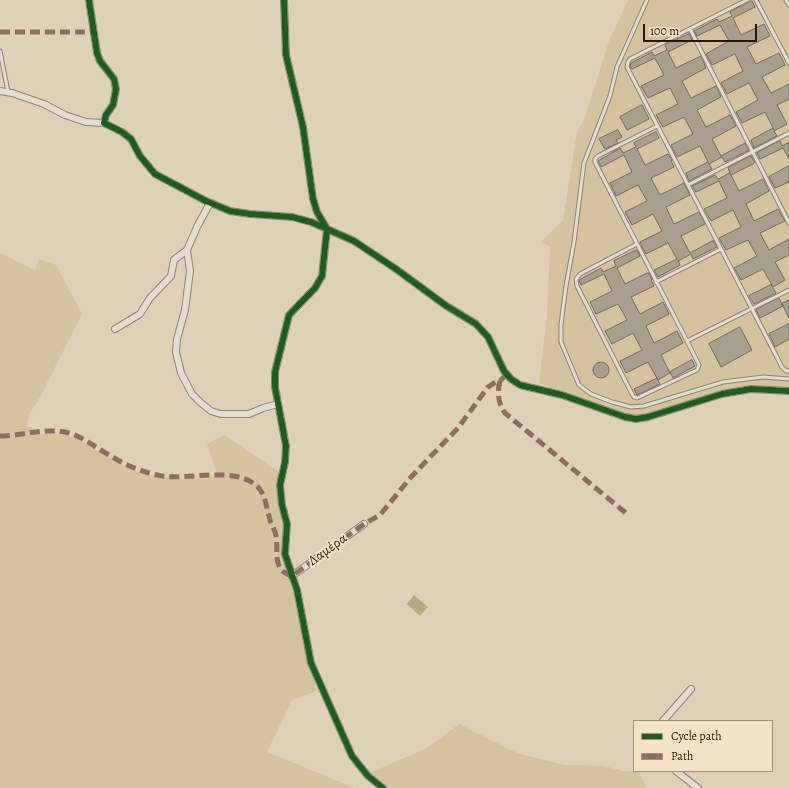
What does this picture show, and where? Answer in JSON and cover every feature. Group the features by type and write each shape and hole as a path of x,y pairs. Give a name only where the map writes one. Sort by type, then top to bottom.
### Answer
{"street":[{"path":"89,0 97,53 100,61 114,79 116,89 113,105 106,115 104,124"},
{"path":"284,0 286,55 303,127 313,200 317,212 327,230 322,276 315,288 289,315 275,372 275,387 286,446 285,462 280,485 282,505 287,524 285,554 297,590 311,663 352,756 368,776 383,788"},
{"path":"0,91 8,92 44,104 65,116 86,122 104,124 122,132 131,138 140,156 155,174 210,203 230,211 292,217 311,222 354,241 396,269 445,306 476,324 488,337 504,371 520,385 562,395 614,414 636,419 648,417 722,394 751,389 789,391"},
{"path":"115,329 140,314 150,298 171,276 174,260 187,250 210,203"},
{"path":"187,250 190,270 185,310 177,339 176,352 181,373 192,394 211,411 221,414 249,414 262,408 278,404"},
{"name":"Λαμέρα","path":"292,576 364,524"},
{"path":"663,720 691,689"},
{"path":"677,772 698,788"}],"lane":[{"path":"647,0 617,67 610,96 584,163 574,242 564,294 561,342 579,385 591,394 631,407 644,406 723,382 763,377 789,379"},
{"path":"747,0 630,59 628,62 628,70 782,367 789,372"},
{"path":"756,0 789,63"},
{"path":"786,0 789,5"},
{"path":"690,29 789,223"},
{"path":"0,51 8,92"},
{"path":"637,244 580,274 576,279 577,286 634,397 641,397 697,370 699,365 656,282 637,244 597,166 595,159 598,156 657,126"},
{"path":"688,185 789,133"},
{"path":"656,282 721,249"},
{"path":"687,341 789,290"}],"shaded area":[{"path":"628,0 789,0 789,389 751,387 636,417 626,415 539,383 547,316 550,247 541,242 563,220 577,132 584,120 609,41"},
{"path":"0,253 35,270 39,259 56,265 82,314 39,399 29,414 27,426 42,434 70,436 80,440 133,470 153,476 182,479 218,477 207,444 224,435 279,472 278,497 284,517 282,550 317,691 292,700 267,752 355,788 0,788"},
{"path":"414,595 428,607 420,616 407,604"},
{"path":"459,724 517,753 565,765 604,766 623,771 639,772 646,788 389,788 370,773 427,748"}],"building":[{"path":"752,1 755,7 733,18 741,35 764,24 770,36 747,47 756,64 779,53 785,65 762,77 771,93 789,84 789,99 777,105 787,124 774,131 777,136 754,148 751,140 773,128 765,112 742,123 736,112 758,100 749,83 727,94 721,83 743,71 735,54 712,65 706,54 729,41 720,25 697,36 694,31 717,19 719,22 732,16 730,12"},
{"path":"689,34 692,39 690,41 668,52 676,68 701,56 706,68 682,81 691,98 716,86 721,97 697,110 706,127 730,115 736,126 712,139 721,156 745,143 749,150 725,162 722,157 709,164 712,169 689,181 686,173 708,162 700,146 677,157 671,145 693,134 684,117 663,127 656,115 678,104 670,88 648,98 641,86 664,75 655,58 632,69 630,66 631,63 652,52 654,56 667,50 665,45"},
{"path":"642,105 649,119 627,130 620,117"},
{"path":"618,130 622,137 616,140 618,143 605,149 599,139"},
{"path":"656,132 659,138 637,149 645,165 668,154 672,160 671,161 674,167 651,178 660,195 684,183 690,195 666,207 674,224 699,212 705,224 681,236 690,253 712,241 714,241 717,247 693,259 691,254 678,261 680,265 658,277 654,270 677,259 668,243 646,254 642,247 640,242 662,231 653,214 632,225 625,212 647,201 638,185 616,196 610,183 632,172 624,155 601,167 598,161 620,148 623,153 636,147 634,143"},
{"path":"780,141 782,146 789,142 789,159 783,148 760,159 757,153"},
{"path":"751,156 755,162 753,164 731,175 728,168"},
{"path":"789,166 789,182 775,188 769,177"},
{"path":"730,173 739,191 763,179 769,191 746,204 754,221 778,209 785,221 760,233 769,250 789,239 789,255 775,262 785,280 773,287 763,269 741,280 734,268 757,256 748,240 726,250 719,238 741,227 733,210 711,221 704,209 727,198 719,181 696,192 692,186 715,175 718,179"},
{"path":"637,250 640,256 617,268 625,284 649,273 654,286 631,297 640,314 663,302 669,314 646,326 654,343 677,331 683,343 661,355 670,373 658,380 660,384 637,395 634,389 657,378 648,362 626,373 620,361 642,350 633,333 612,344 605,331 627,320 618,304 596,314 590,302 612,291 604,274 581,285 579,280 601,268 603,272 616,266 614,261"},
{"path":"771,285 776,293 754,304 749,296"},
{"path":"779,298 783,306 760,318 756,310"},
{"path":"789,300 789,318 782,304"},
{"path":"789,324 789,339 775,347 769,334"},
{"path":"740,327 752,350 721,367 709,344"},
{"path":"692,360 695,366 673,378 670,372"},
{"path":"601,362 607,364 609,370 607,376 601,378 595,376 593,370 595,364"}],"marked path":[{"path":"0,32 94,32"},
{"path":"0,436 45,431 63,432 77,436 122,462 148,473 173,477 224,475 247,480 257,486 262,492 277,540 277,559 279,566 286,574 292,576 364,524 380,515 411,477 458,428 488,387 497,381 500,381 507,374"},
{"path":"500,381 499,398 505,413 627,514"}],"cycle path":[{"path":"89,0 97,53 100,61 114,79 116,89 113,105 106,115 104,123 122,132 131,139 140,156 155,174 206,201 230,211 292,217 311,222 327,229 322,276 315,288 289,315 275,372 275,387 286,446 285,462 280,485 282,505 287,524 285,554 297,590 311,663 352,756 368,776 383,788"},
{"path":"284,0 286,55 303,127 313,199 317,212 327,229 354,241 396,269 445,305 476,324 488,337 504,371 511,379 520,385 562,395 625,417 636,419 648,417 722,394 751,389 789,391"}]}
